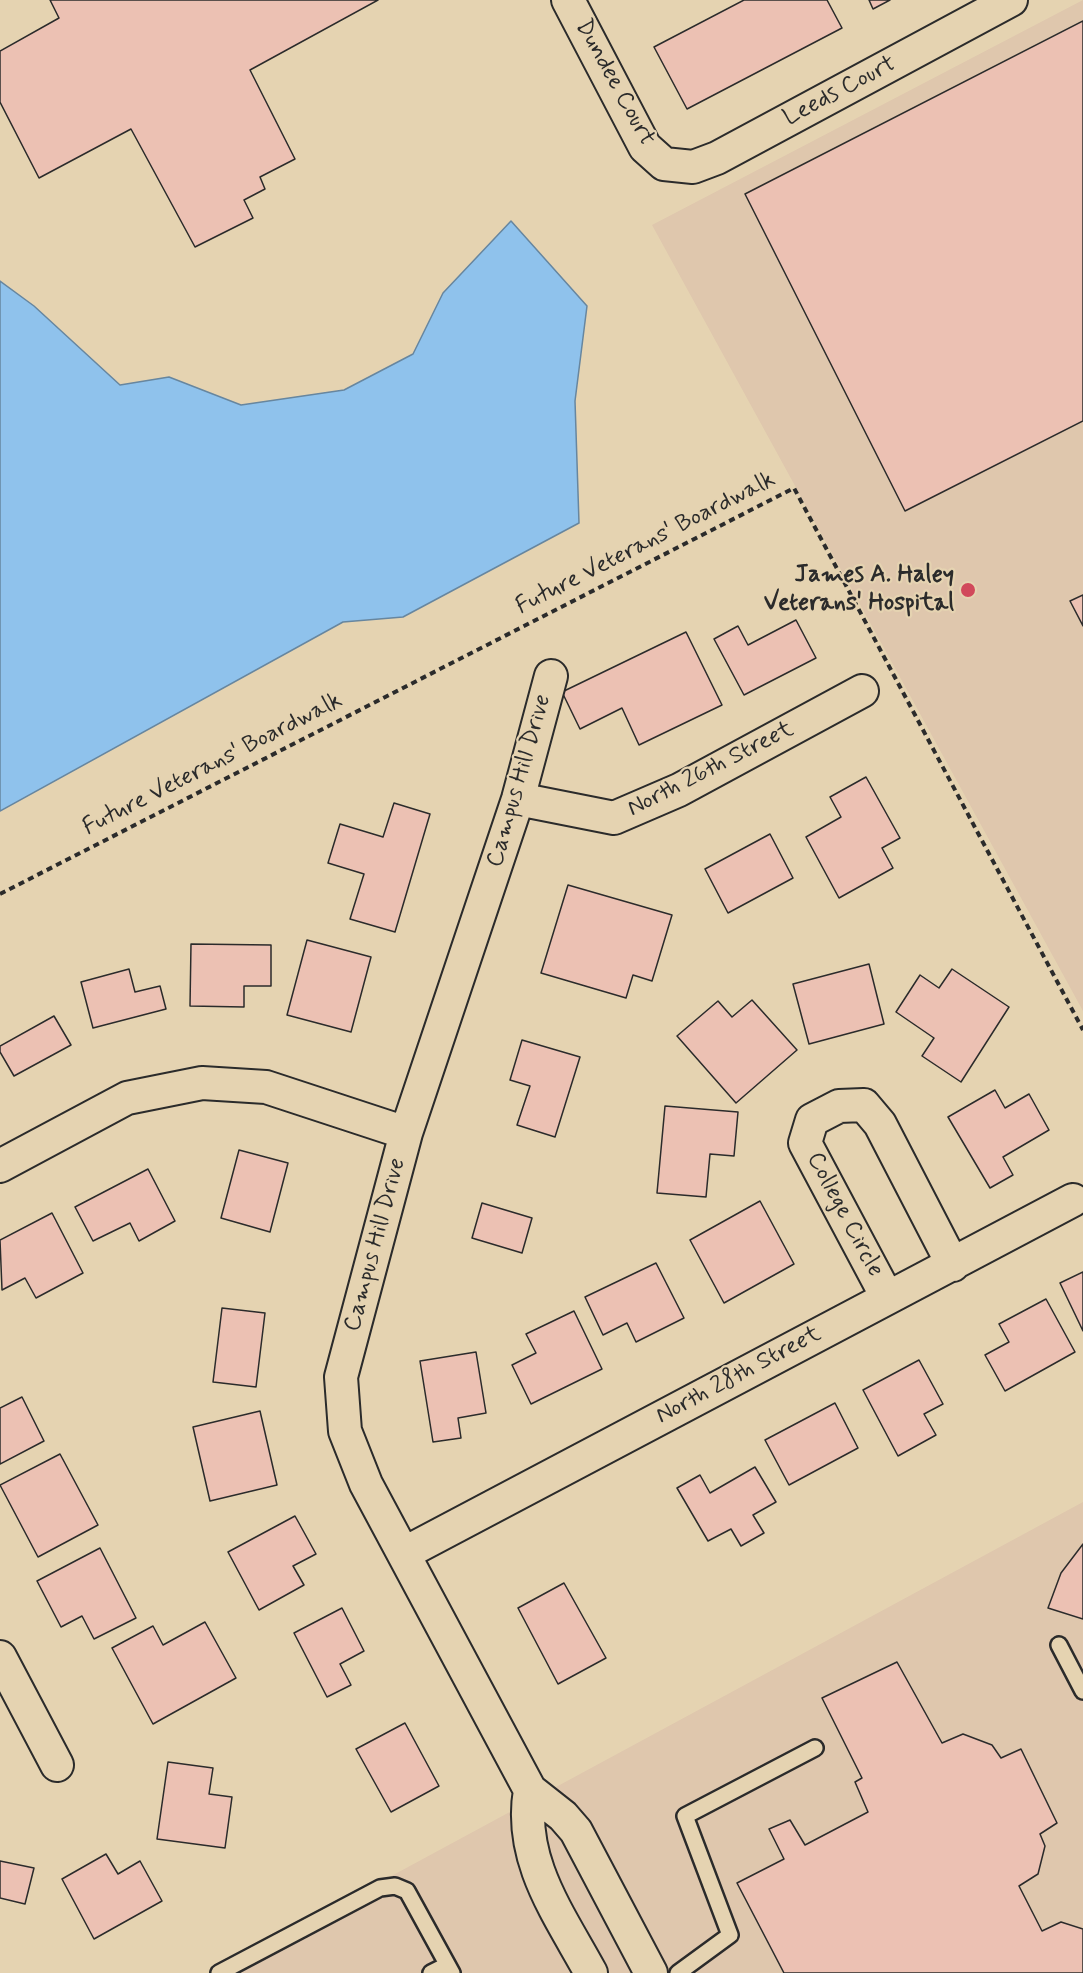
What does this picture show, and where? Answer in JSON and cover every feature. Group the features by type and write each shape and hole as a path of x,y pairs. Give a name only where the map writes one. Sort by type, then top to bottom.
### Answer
{"street":[{"name":"Dundee Court","path":"568,0 645,147 664,164"},
{"name":"Leeds Court","path":"664,164 693,167 717,158 1010,0"},
{"name":"Campus Hill Drive","path":"551,676 518,799 406,1133 341,1377 345,1431 366,1484 530,1790 562,1816 576,1831 651,1973"},
{"name":"North 26th Street","path":"518,799 614,819 680,790 862,691"},
{"path":"0,1166 127,1098 202,1083 266,1087 406,1133"},
{"name":"College Circle","path":"887,1297 805,1143 812,1120 839,1106 864,1105 880,1124 953,1265"},
{"name":"North 28th Street","path":"405,1553 1073,1200"},
{"path":"0,1657 57,1765"},
{"path":"530,1790 526,1815 530,1852 539,1876 591,1973"}],"lane":[{"path":"1059,1645 1083,1691"},
{"path":"678,1973 730,1935 685,1816 815,1748"},
{"path":"219,1973 380,1888 395,1886 407,1891 449,1969 431,1973"}],"path":[{"name":"Future Veterans' Boardwalk","path":"0,894 794,488 1083,1030"}],"shaded area":[{"name":"James A. Haley Veterans' Hospital","path":"1083,0 1083,1011 652,225"},
{"path":"1083,1502 1083,1973 212,1973"}],"water":[{"path":"511,221 587,306 575,401 579,523 403,617 343,622 0,811 0,281 34,306 120,385 169,377 241,405 344,390 413,354 443,293"}],"building":[{"path":"50,0 378,0 250,70 295,159 260,177 265,189 244,200 253,218 195,247 131,129 39,178 0,102 0,51 59,18"},
{"path":"744,0 827,0 842,28 687,109 654,47"},
{"path":"869,0 890,0 873,9"},
{"path":"1083,21 1083,421 905,511 745,194"},
{"path":"1083,595 1083,626 1070,601"},
{"path":"796,620 816,658 744,695 714,639 738,626 748,645"},
{"path":"686,632 722,705 639,745 622,708 580,729 562,692"},
{"path":"866,777 900,838 882,848 893,868 839,898 806,837 841,817 830,797"},
{"path":"394,803 430,814 395,932 350,919 364,874 328,863 340,824 383,837"},
{"path":"770,834 793,878 728,913 705,869"},
{"path":"568,885 672,915 652,981 633,975 626,998 541,973"},
{"path":"307,940 371,957 351,1032 287,1015"},
{"path":"191,944 271,945 271,986 244,986 244,1007 190,1006"},
{"path":"869,964 884,1024 809,1044 793,984"},
{"path":"129,969 135,992 160,986 166,1009 93,1028 81,982"},
{"path":"952,969 1009,1007 961,1082 922,1056 934,1038 896,1012 920,975 939,988"},
{"path":"752,1000 797,1050 736,1103 677,1036 718,1001 732,1017"},
{"path":"54,1016 71,1045 14,1076 0,1052 0,1046"},
{"path":"522,1040 580,1057 555,1137 517,1125 530,1086 510,1080"},
{"path":"995,1090 1005,1108 1029,1094 1049,1130 1003,1157 1013,1175 990,1188 948,1117"},
{"path":"665,1106 738,1112 734,1156 710,1154 706,1197 657,1193"},
{"path":"239,1150 288,1163 270,1232 221,1218"},
{"path":"148,1169 175,1221 139,1241 130,1223 93,1241 75,1207"},
{"path":"760,1201 794,1264 724,1303 690,1240"},
{"path":"482,1203 532,1218 522,1253 472,1238"},
{"path":"52,1213 83,1273 36,1298 25,1278 2,1290 0,1240"},
{"path":"656,1263 684,1318 636,1342 627,1323 603,1335 585,1297"},
{"path":"1083,1272 1083,1331 1060,1283"},
{"path":"1046,1299 1075,1352 1005,1391 985,1355 1009,1342 999,1324"},
{"path":"222,1308 265,1313 256,1387 213,1382"},
{"path":"574,1311 602,1369 531,1404 512,1365 536,1353 526,1334"},
{"path":"476,1352 486,1413 458,1418 461,1438 433,1442 420,1361"},
{"path":"919,1360 943,1404 924,1414 936,1435 898,1456 863,1390"},
{"path":"22,1397 44,1441 0,1464 0,1408"},
{"path":"835,1403 858,1448 789,1485 765,1440"},
{"path":"260,1411 277,1485 210,1501 193,1427"},
{"path":"60,1454 98,1525 38,1557 0,1485"},
{"path":"755,1467 776,1502 753,1515 764,1533 741,1546 731,1529 708,1541 677,1488 700,1475 710,1493"},
{"path":"295,1516 316,1554 293,1566 304,1585 259,1610 228,1552"},
{"path":"1083,1544 1083,1619 1048,1608 1061,1573"},
{"path":"100,1548 136,1618 94,1639 82,1616 61,1627 37,1581"},
{"path":"564,1583 606,1658 558,1684 518,1608"},
{"path":"342,1608 364,1651 340,1664 351,1685 327,1697 294,1633"},
{"path":"205,1622 236,1678 153,1724 112,1648 153,1626 163,1645"},
{"path":"897,1662 942,1743 963,1734 992,1745 1001,1758 1021,1749 1057,1823 1040,1834 1045,1846 1038,1874 1019,1886 1042,1931 1061,1922 1083,1929 1083,1973 784,1973 737,1883 784,1859 769,1829 790,1820 805,1845 868,1812 855,1782 862,1778 822,1698"},
{"path":"405,1723 439,1786 391,1812 356,1749"},
{"path":"168,1762 213,1768 209,1794 232,1797 225,1848 157,1839"},
{"path":"106,1854 118,1874 140,1861 162,1901 94,1939 62,1879"},
{"path":"0,1861 34,1868 25,1904 0,1898"}],"place":[{"name":"James A. Haley Veterans' Hospital","path":"968,590"}]}
